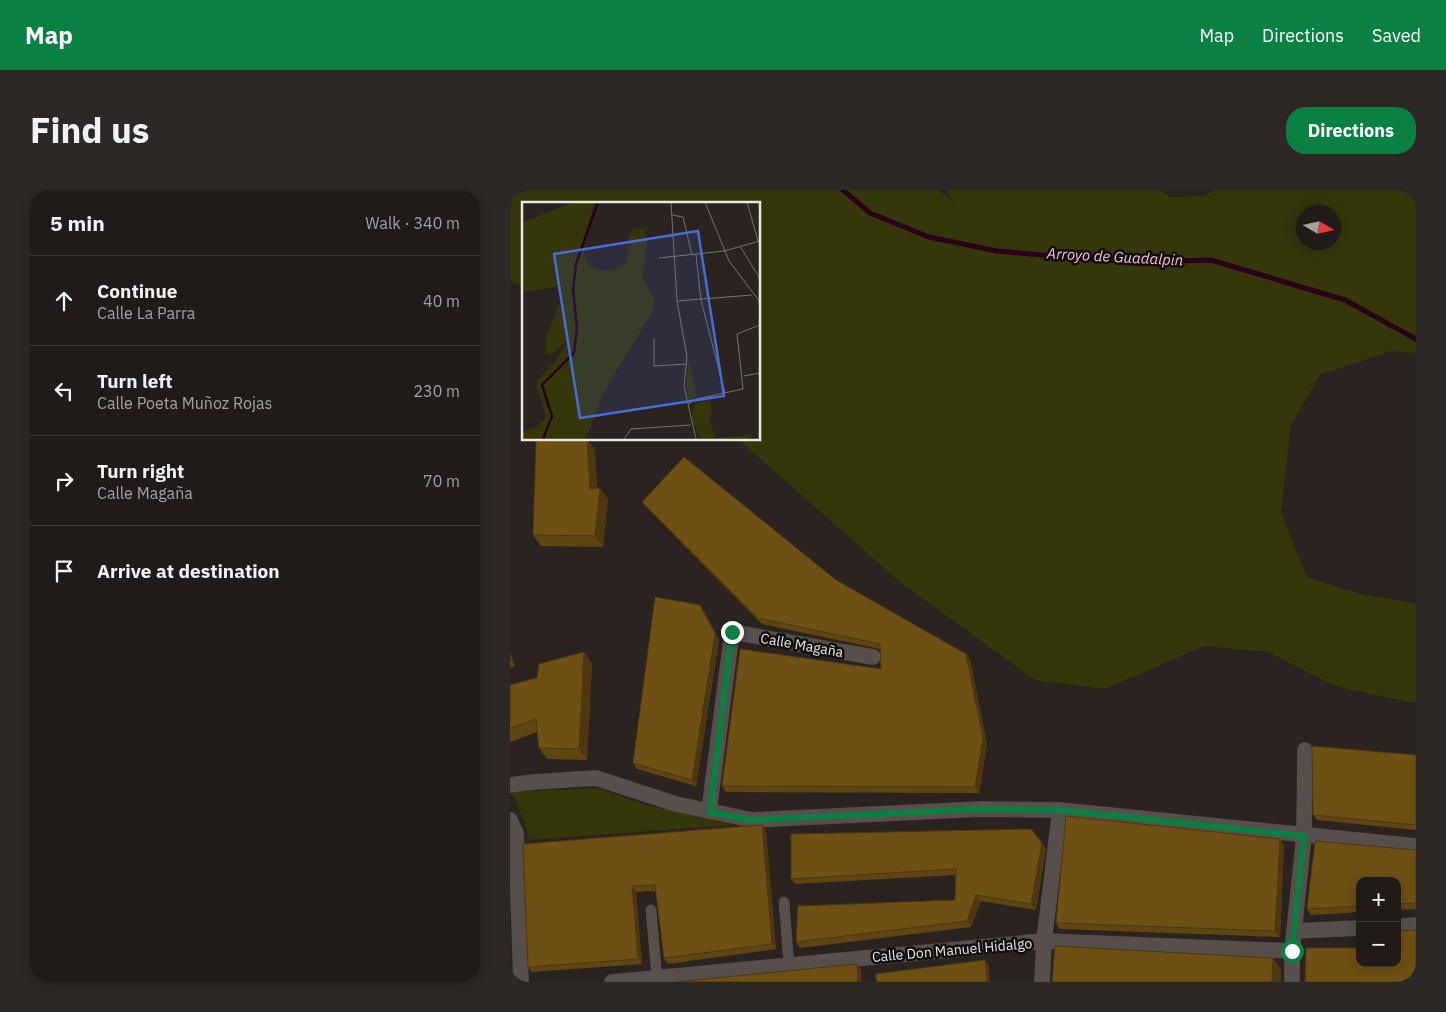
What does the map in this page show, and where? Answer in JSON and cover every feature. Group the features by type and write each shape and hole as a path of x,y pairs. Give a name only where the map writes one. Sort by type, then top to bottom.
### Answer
{"street":[{"name":"Calle Magaña","path":"710,812 732,632 873,657"},
{"path":"1292,982 1292,951 1304,836 1305,750"},
{"path":"510,786 533,782 596,778 676,804 752,820 981,809 1060,810 1416,846"},
{"path":"1042,982 1044,941 1060,810"},
{"path":"510,820 516,833 521,982"},
{"path":"1401,926 1416,925"},
{"path":"1294,931 1356,928"},
{"name":"Calle Don Manuel Hidalgo","path":"612,982 1044,941 1292,951"}],"lane":[{"path":"784,902 789,966"},
{"path":"651,910 657,978"}],"shaded area":[{"path":"510,190 938,190 954,202 946,190 1159,190 1170,197 1204,196 1215,190 1416,190 1416,353 1391,351 1320,375 1291,425 1281,513 1307,577 1364,595 1416,603 1416,702 1408,702 1335,686 1268,652 1204,646 1105,689 1035,680 900,582 739,440 760,440 760,202 522,202 522,286 510,280"},
{"path":"599,788 642,804 733,825 529,840 526,827 512,792"}],"building":[{"path":"587,440 590,489 600,488 595,536 533,535 536,441"},
{"path":"684,457 836,580 966,654 983,738 975,787 722,786 740,649 881,669 880,644 758,618 642,502"},
{"path":"655,597 700,605 715,634 692,780 633,763"},
{"path":"584,652 579,749 539,748 536,719 510,728 510,685 537,678 539,664"},
{"path":"1312,746 1416,755 1416,825 1313,815"},
{"path":"1066,816 1280,839 1275,931 1056,923"},
{"path":"762,825 772,944 664,958 655,885 632,886 638,959 528,967 523,844"},
{"path":"1031,829 1042,843 1031,904 976,895 967,921 796,942 798,906 955,900 956,869 791,879 791,834"},
{"path":"1315,841 1416,850 1416,903 1401,904 1401,877 1356,877 1356,906 1307,909"},
{"path":"1416,930 1416,982 1305,982 1306,948 1356,948 1356,967 1401,967 1401,931"},
{"path":"1055,946 1273,958 1272,982 1052,982"},
{"path":"985,960 987,982 877,982 875,974"},
{"path":"857,964 858,982 675,982"}],"waterway":[{"name":"Arroyo de Guadalpin","path":"843,190 870,213 929,237 997,251 1141,262 1211,260 1345,300 1416,339"}],"route":[{"path":"732,632 710,812 752,820 981,809 1060,810 1304,836 1292,951"}]}
